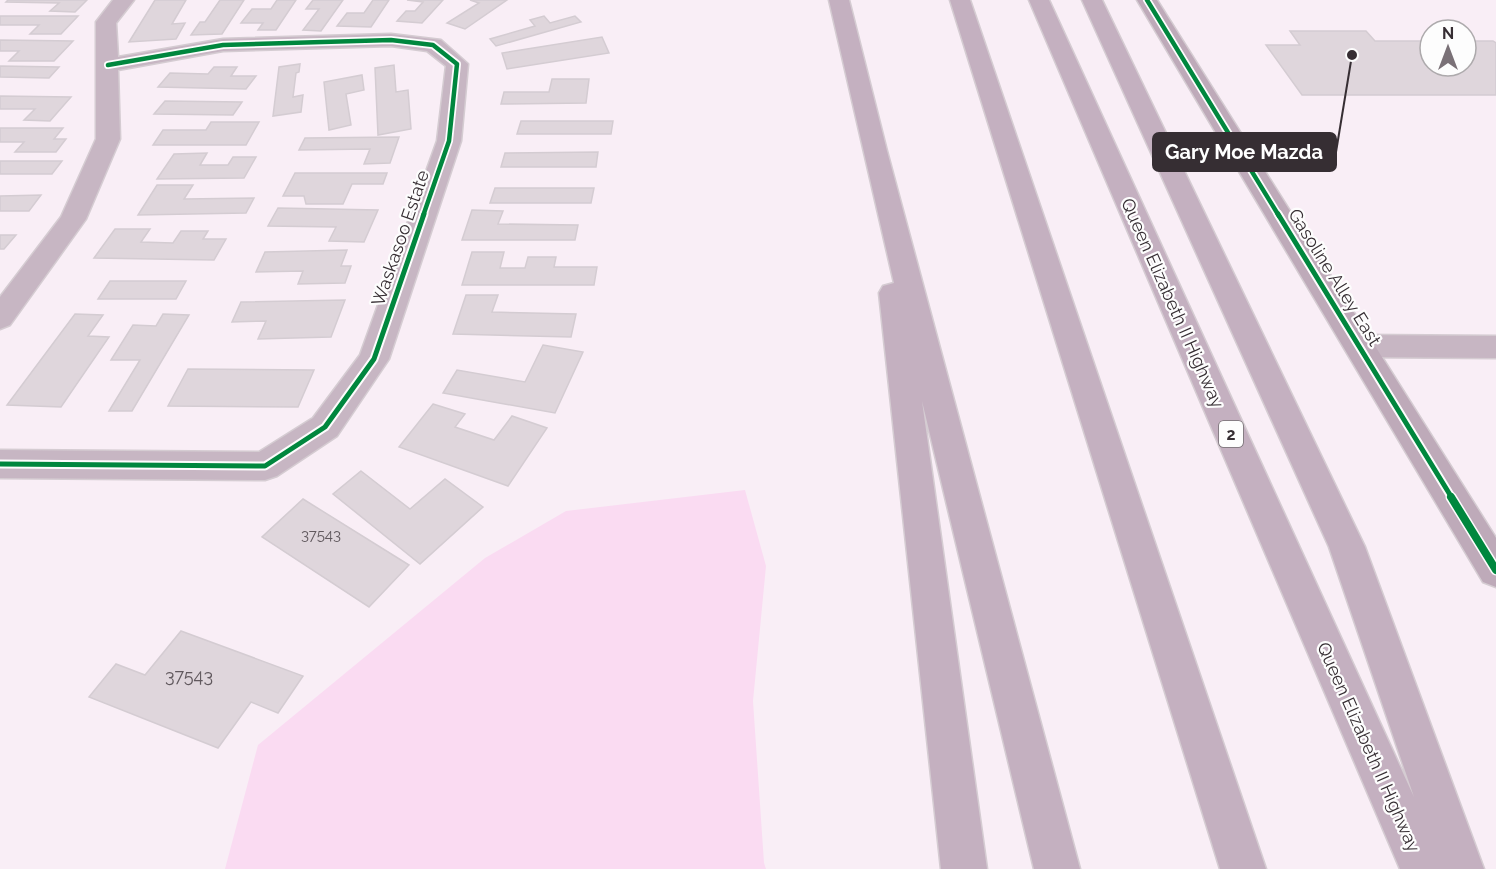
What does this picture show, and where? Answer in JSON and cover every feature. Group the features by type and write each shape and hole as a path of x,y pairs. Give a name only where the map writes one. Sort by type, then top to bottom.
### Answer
{"highway":[{"path":"839,0 875,151 1057,869"},
{"path":"960,0 1243,869"},
{"name":"Queen Elizabeth II Highway","path":"1040,0 1423,869"},
{"path":"1092,0 1347,547 1461,869"},
{"path":"875,151 964,869"}],"street":[{"path":"0,318 73,219 108,139 106,22 123,0"},
{"name":"Gasoline Alley East","path":"1147,0 1496,570"},
{"name":"Waskasoo Estate","path":"0,464 265,466 325,427 374,359 449,141 457,64 434,45 391,40 223,45 108,65"},
{"path":"1360,346 1496,347"}],"shaded area":[{"path":"745,490 766,566 753,701 766,869 225,869 258,745 485,558 566,511"}],"building":[{"path":"8,0 87,0 75,12 50,11 59,3 6,2"},
{"path":"155,0 186,0 172,24 185,23 176,39 129,42"},
{"path":"220,0 244,0 222,34 191,35 200,22 205,22"},
{"path":"277,0 296,0 276,30 258,30 263,23 241,23 252,9 271,9"},
{"path":"313,0 343,0 321,31 303,30 319,9 306,9"},
{"path":"373,0 389,0 371,27 337,26 347,13 364,13"},
{"path":"407,0 443,0 422,23 397,21 406,11 415,11 423,2"},
{"path":"470,0 507,0 465,29 447,23 479,3"},
{"path":"0,16 78,16 61,34 30,34 39,25 0,25"},
{"path":"544,16 550,23 575,16 581,22 496,46 490,39 535,26 530,20"},
{"path":"1290,31 1366,31 1375,41 1418,41 1418,78 1478,78 1478,41 1493,41 1496,43 1496,95 1302,95 1266,45 1300,45"},
{"path":"602,37 609,53 507,69 502,53"},
{"path":"0,40 73,41 54,61 9,61 19,51 0,51"},
{"path":"300,64 299,72 296,73 293,97 303,95 301,112 273,116 279,67"},
{"path":"394,65 396,92 408,90 411,129 378,135 375,68"},
{"path":"0,66 59,67 49,78 0,77"},
{"path":"214,67 237,67 231,76 256,76 246,89 158,87 170,73 208,74"},
{"path":"362,75 364,90 346,94 351,125 329,130 324,82"},
{"path":"552,79 589,79 586,103 501,104 504,92 549,92"},
{"path":"0,96 71,97 50,121 24,120 35,109 0,109"},
{"path":"165,101 242,102 233,115 154,114"},
{"path":"521,121 613,121 611,134 517,134"},
{"path":"211,122 259,122 246,145 153,145 163,130 206,130"},
{"path":"0,128 63,128 54,139 66,139 56,152 15,152 24,142 0,142"},
{"path":"399,137 390,163 364,164 370,149 299,150 305,138"},
{"path":"598,152 596,167 501,167 505,153"},
{"path":"207,153 200,165 228,165 233,157 256,157 244,178 157,179 174,154"},
{"path":"0,161 62,161 52,174 0,174"},
{"path":"295,173 387,173 383,184 352,184 343,204 306,204 304,196 283,196"},
{"path":"157,185 193,185 184,199 254,198 246,213 138,215"},
{"path":"495,188 594,188 591,203 490,203"},
{"path":"41,195 29,211 0,211 0,196"},
{"path":"278,208 378,210 364,242 329,241 336,227 268,226"},
{"path":"472,210 503,211 498,224 578,225 575,240 462,240"},
{"path":"115,229 150,229 141,242 173,243 181,231 208,231 203,239 226,239 214,260 94,258"},
{"path":"0,235 16,235 4,249 0,249"},
{"path":"347,250 341,266 351,266 345,283 298,284 303,271 256,272 265,252"},
{"path":"472,252 504,252 500,268 525,268 528,257 556,257 554,267 597,267 594,285 462,285"},
{"path":"110,281 186,281 176,299 98,299"},
{"path":"466,295 498,295 492,312 576,314 571,337 453,334"},
{"path":"345,300 331,337 258,339 266,321 232,322 241,302"},
{"path":"75,314 103,315 88,336 109,337 61,407 7,405"},
{"path":"163,314 189,315 132,411 109,411 140,360 111,360 133,325 156,326"},
{"path":"543,345 583,352 555,413 443,393 457,370 525,382"},
{"path":"188,369 314,370 298,407 168,406"},
{"path":"433,404 465,414 455,427 494,440 512,416 547,428 508,486 399,447"},
{"path":"361,471 410,509 445,479 483,507 420,564 333,494"},
{"path":"303,499 409,565 369,607 262,537"},
{"path":"181,631 303,676 278,713 251,702 218,748 89,697 116,664 145,675"}],"cycle path":[{"path":"1147,0 1496,570"},
{"path":"0,464 265,466 325,427 374,359 449,141 457,64 433,45 391,40 223,45 108,65"}],"place":[{"name":"Gary Moe Mazda","path":"1352,55"}]}
